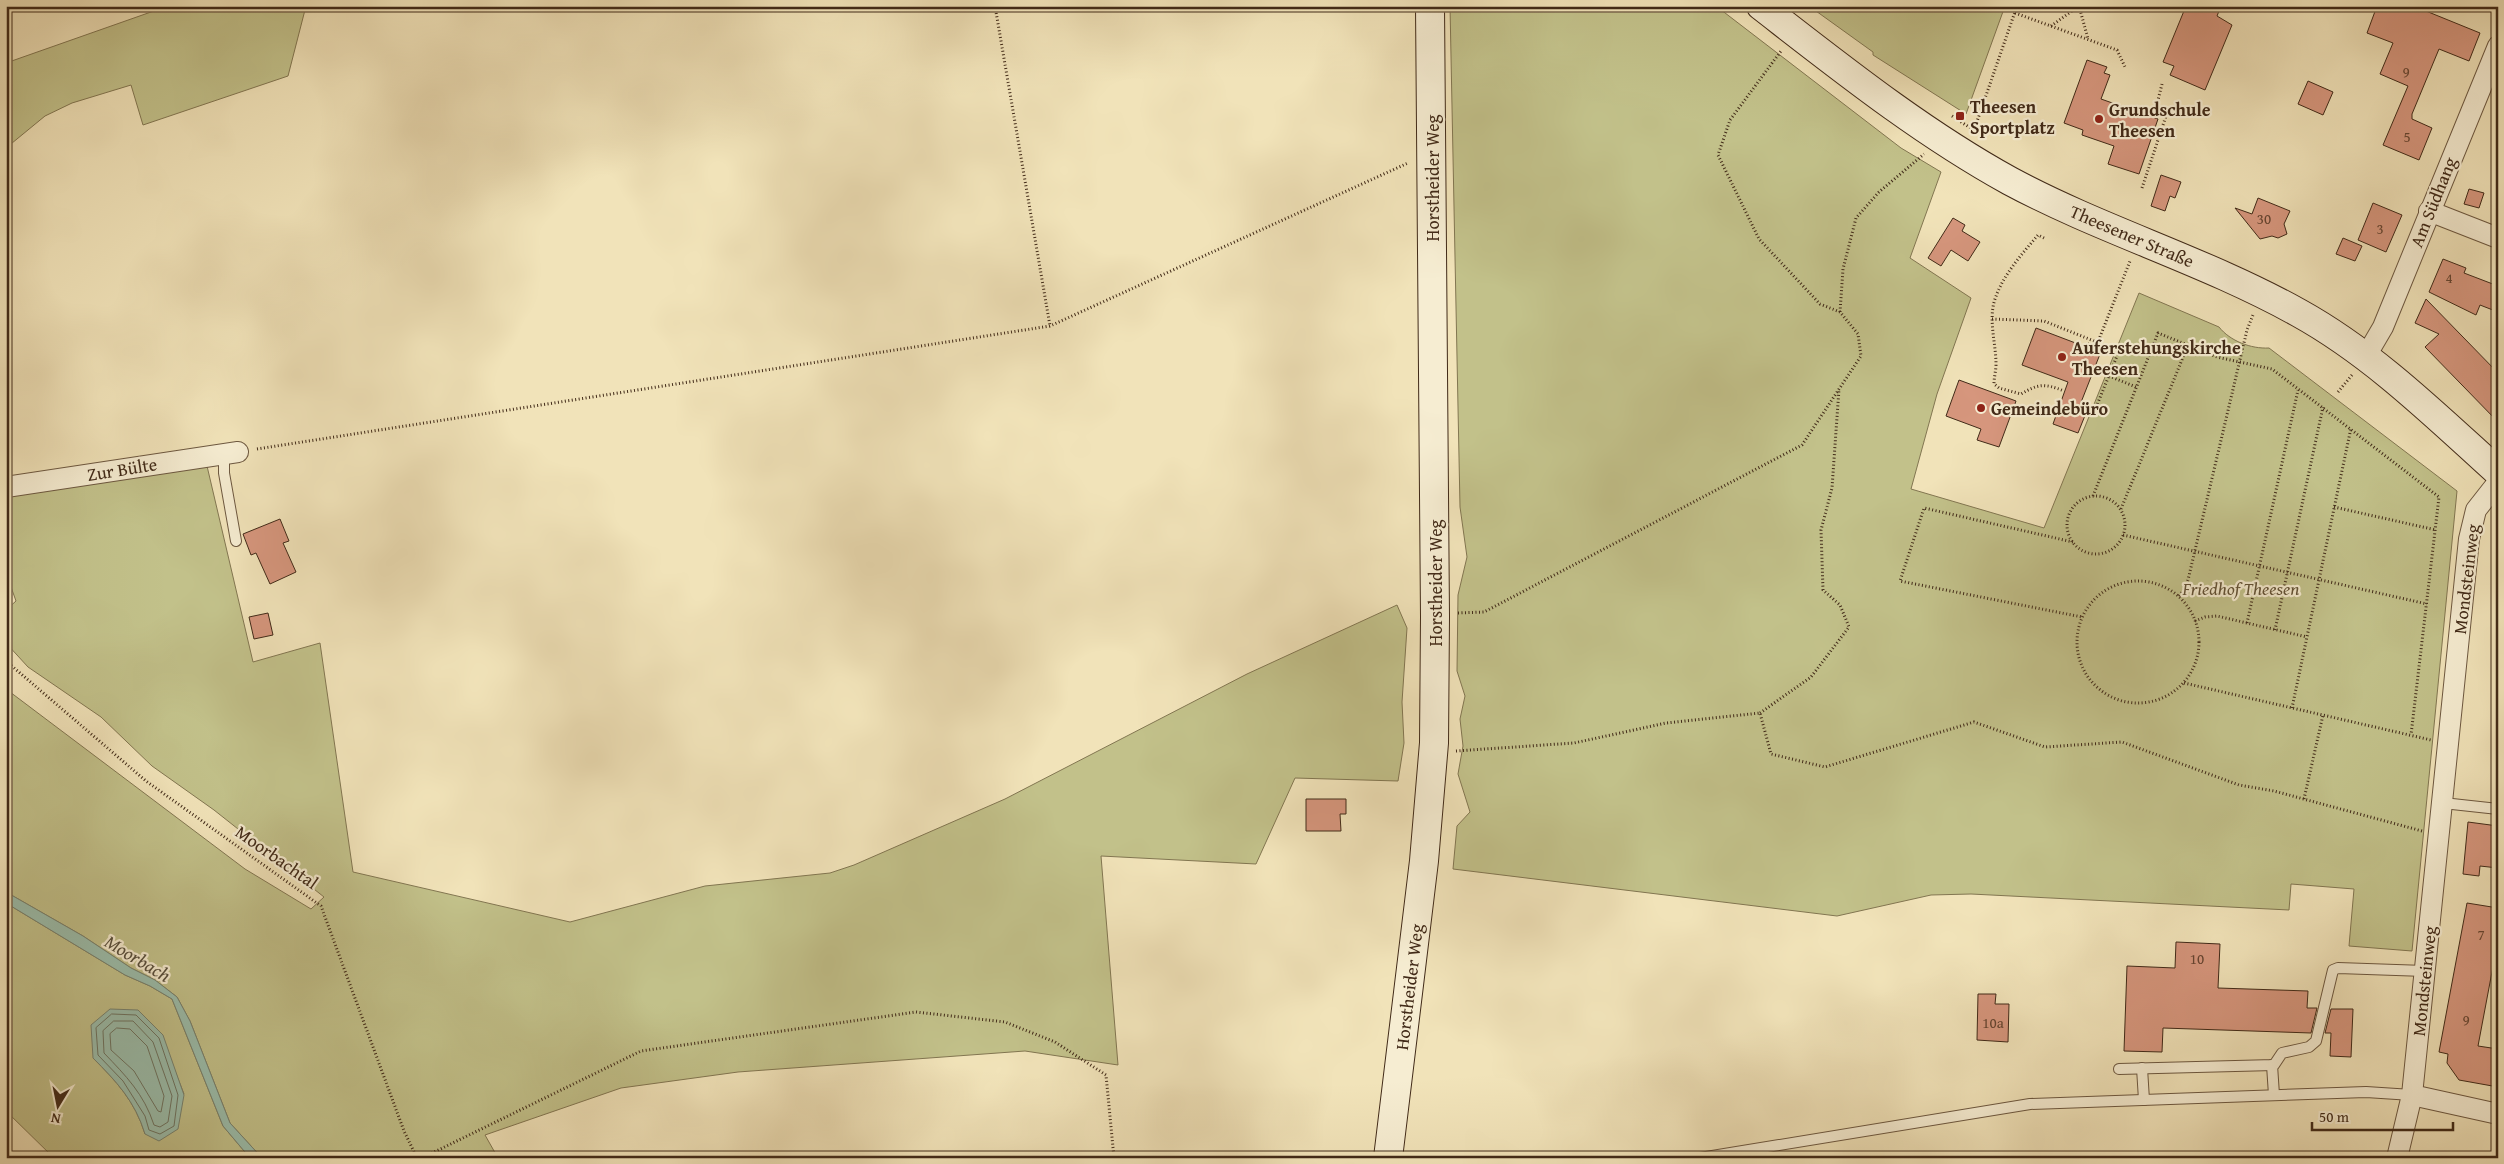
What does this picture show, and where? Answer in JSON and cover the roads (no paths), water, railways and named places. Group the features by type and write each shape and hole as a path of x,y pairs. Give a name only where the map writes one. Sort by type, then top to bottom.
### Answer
{"street":[{"name":"Horstheider Weg","path":"1388,1158 1424,861 1433,753 1436,617 1430,6"},
{"name":"Theesener Straße","path":"1761,6 1875,93 1964,154 2050,200 2263,294 2330,331 2366,356 2498,472"},
{"name":"Am Südhang","path":"2366,356 2383,327 2498,46"},
{"path":"2429,211 2498,238"},
{"name":"Zur Bülte","path":"6,487 231,453"},
{"name":"Mondsteinweg","path":"2397,1158 2412,1095 2473,517 2498,482"},
{"path":"2412,1095 2498,1114"}],"lane":[{"path":"231,453 225,481 236,541"},
{"path":"2443,803 2498,809"},
{"path":"2119,1069 2277,1064 2282,1053 2309,1047 2316,1040 2333,970 2338,968 2425,971"},
{"path":"2272,1065 2274,1095"},
{"path":"2142,1068 2144,1100"},
{"path":"1700,1158 2030,1104 2366,1092 2412,1095"}],"water":[{"path":"6,892 83,936 131,968 155,980 177,997 190,1021 230,1123 262,1158 250,1158 223,1126 172,999 150,986 125,975 6,903"},
{"path":"110,1009 138,1010 163,1035 184,1095 178,1129 159,1141 145,1134 136,1111 124,1092 93,1058 91,1025"}],"place":[{"name":"Theesen Sportplatz","path":"1960,116"},
{"name":"Grundschule Theesen","path":"2099,119"},
{"name":"Auferstehungskirche Theesen","path":"2062,357"},
{"name":"Gemeindebüro","path":"1981,408"}],"park label":[{"name":"Friedhof Theesen","path":"2241,588"}],"water label":[{"name":"Moorbach","path":"138,958"}]}
